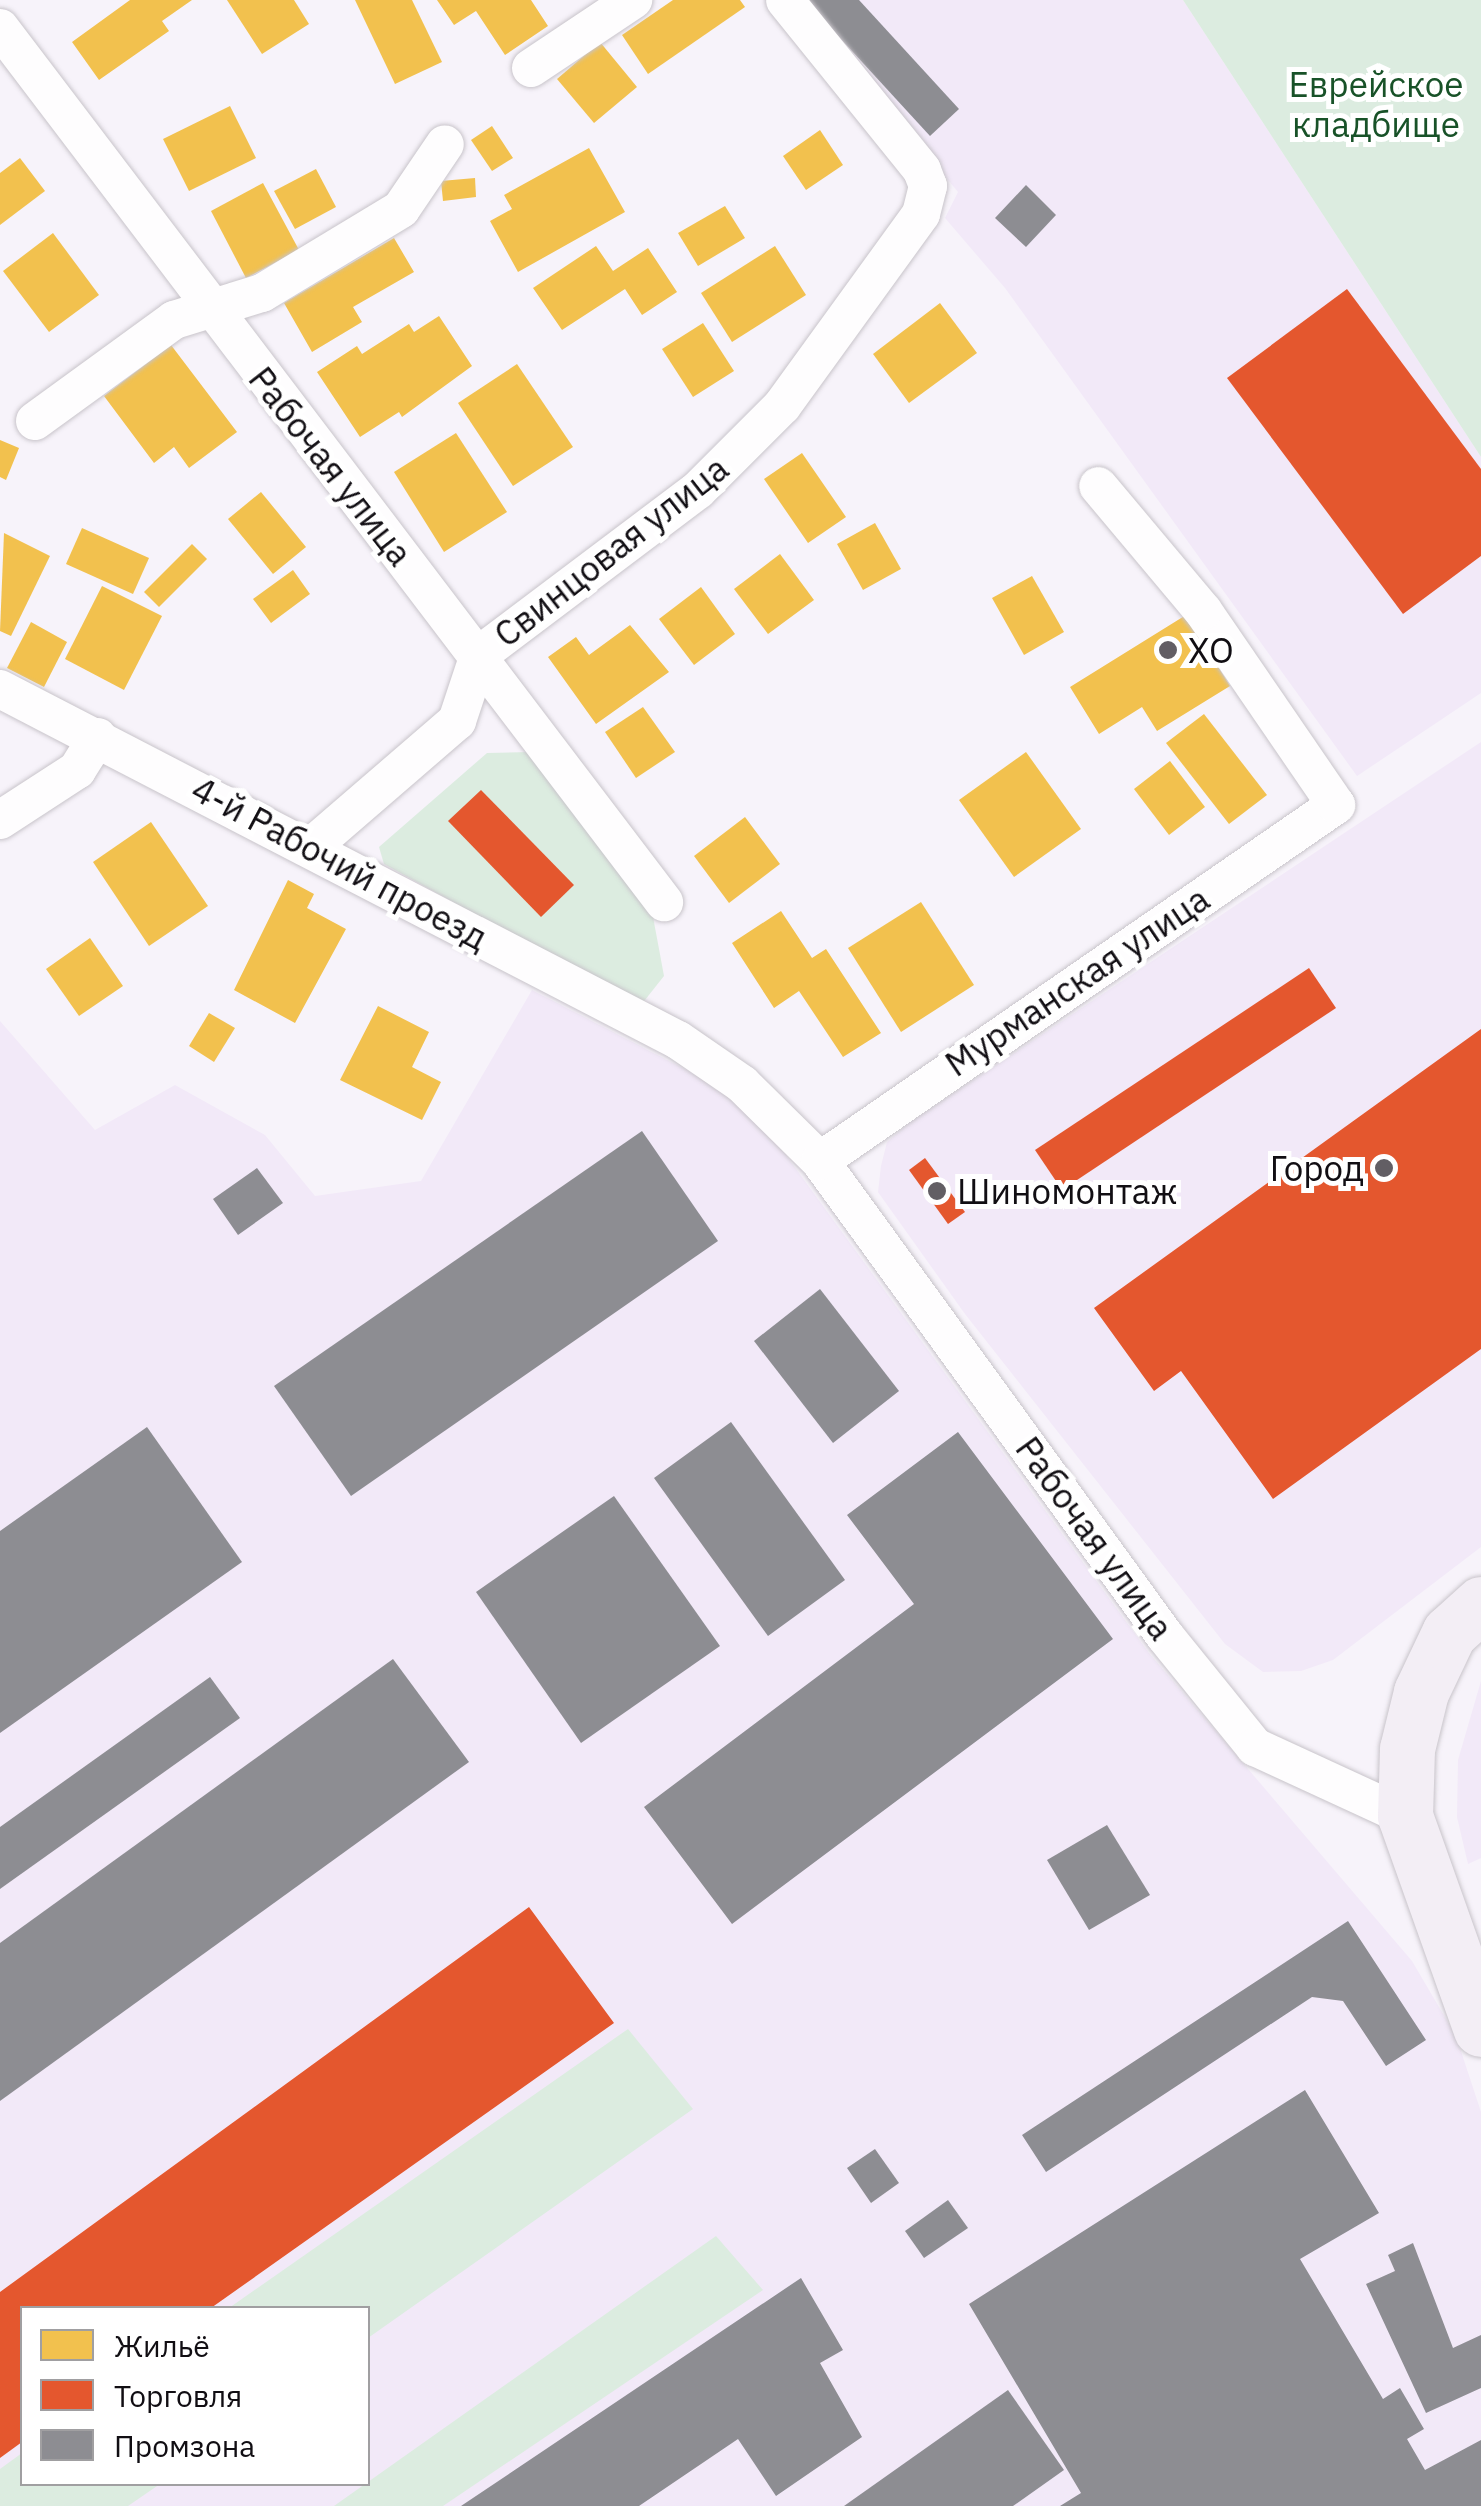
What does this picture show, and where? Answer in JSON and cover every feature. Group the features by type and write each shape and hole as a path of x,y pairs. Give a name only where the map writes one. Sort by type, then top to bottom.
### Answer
{"main road":[{"path":"1481,1604 1449,1633 1421,1692 1407,1749 1406,1816 1481,2029"}],"street":[{"path":"531,68 633,0"},
{"name":"Свинцовая улица","path":"312,848 456,721 479,655 698,490 782,406 867,296 920,214 928,186 784,0"},
{"name":"Рабочая улица","path":"0,28 208,309 479,655 664,902"},
{"path":"35,421 174,320 262,293 402,209 445,144"},
{"name":"Мурманская улица","path":"820,1161 1336,805 1203,611 1098,486"},
{"name":"4-й Рабочий проезд","path":"0,689 678,1040"},
{"path":"0,820 77,770 98,737"},
{"name":"Рабочая улица","path":"678,1040 776,1111 820,1161 1166,1636 1256,1747 1406,1816"}],"shaded area":[{"path":"799,0 1183,0 1481,457 1481,693 1357,776 1005,288 945,218 958,192"},
{"path":"1481,742 1481,1547 1333,1660 1301,1671 1263,1672 1225,1644 965,1314 878,1192 881,1166 887,1142 909,1123"},
{"path":"532,990 700,1077 761,1121 1149,1653 1412,1961 1456,2036 1481,2112 1481,2506 0,2506 0,1021 95,1130 175,1085 265,1135 315,1196 421,1181"},
{"path":"1481,1681 1481,1858 1468,1864 1457,1817 1458,1760"}],"green space":[{"name":"Еврейское кладбище","path":"1183,0 1481,0 1481,457"},
{"path":"532,752 651,906 664,976 641,1005 384,864 379,847 487,753"},
{"path":"628,2029 693,2109 370,2337 370,2306 232,2306"},
{"path":"716,2236 763,2290 443,2506 334,2506 362,2486 370,2486 370,2481"},
{"path":"20,2454 20,2486 157,2486 128,2506 0,2506 0,2469"}],"building: Жильё":[{"path":"130,0 192,0 162,21 169,31 99,80 72,42"},
{"path":"227,0 294,0 309,24 262,54"},
{"path":"355,0 412,0 442,62 395,84"},
{"path":"437,0 531,0 548,26 505,55 476,11 454,25"},
{"path":"673,0 740,0 745,7 648,74 622,35"},
{"path":"600,42 637,87 594,123 557,79"},
{"path":"230,106 256,158 189,191 163,139"},
{"path":"492,126 513,158 492,171 471,140"},
{"path":"820,130 843,165 806,190 783,156"},
{"path":"589,148 625,212 518,272 490,221 512,209 504,195"},
{"path":"20,158 45,191 0,225 0,173"},
{"path":"316,169 336,207 295,229 274,191"},
{"path":"475,178 476,197 443,201 441,181"},
{"path":"263,183 299,250 246,278 211,211"},
{"path":"725,206 745,238 698,266 678,233"},
{"path":"53,233 99,295 49,332 3,271"},
{"path":"394,238 414,272 353,307 362,322 312,352 284,303"},
{"path":"596,246 613,271 648,248 677,292 642,315 625,289 562,330 533,288"},
{"path":"775,246 806,295 732,342 701,293"},
{"path":"940,303 977,353 909,403 873,354"},
{"path":"439,316 472,366 402,417 399,412 360,437 317,372 357,346 362,354 409,324 414,332"},
{"path":"703,323 734,371 693,397 662,349"},
{"path":"171,345 237,432 189,468 174,447 154,463 104,396"},
{"path":"517,364 573,447 513,486 458,403"},
{"path":"456,433 507,512 444,552 394,472"},
{"path":"0,440 19,448 6,480 0,477"},
{"path":"802,453 846,517 808,543 764,479"},
{"path":"261,492 306,547 273,574 228,519"},
{"path":"875,523 901,569 863,590 837,544"},
{"path":"82,528 149,558 133,594 66,564"},
{"path":"4,533 50,556 11,636 0,631"},
{"path":"192,544 207,559 159,607 144,592"},
{"path":"780,554 814,600 768,634 734,589"},
{"path":"293,570 310,594 271,623 253,599"},
{"path":"1032,576 1064,632 1024,655 992,598"},
{"path":"102,586 162,616 124,690 65,659"},
{"path":"701,587 735,634 694,665 659,619"},
{"name":"ХО","path":"1186,615 1230,686 1157,731 1142,707 1099,734 1070,687"},
{"path":"31,622 67,642 44,687 7,668"},
{"path":"630,625 669,672 596,724 548,657 576,637 589,655"},
{"path":"643,707 675,752 636,778 605,732"},
{"path":"1204,714 1267,795 1229,824 1166,743"},
{"path":"1026,752 1081,829 1014,877 959,800"},
{"path":"1170,761 1205,807 1169,835 1134,789"},
{"path":"745,817 780,864 729,903 694,856"},
{"path":"151,822 208,906 149,946 93,862"},
{"path":"288,880 314,894 307,908 346,929 295,1023 234,990"},
{"path":"921,902 974,985 901,1032 848,948"},
{"path":"781,911 812,958 826,949 881,1033 843,1057 799,991 774,1008 732,943"},
{"path":"90,938 123,986 79,1016 46,969"},
{"path":"378,1006 429,1032 412,1067 441,1082 422,1120 340,1080"},
{"path":"209,1013 235,1028 214,1062 189,1046"}],"building: Торговля":[{"path":"1347,289 1481,469 1481,556 1403,614 1227,378"},
{"path":"481,790 574,885 541,917 448,821"},
{"path":"1309,968 1336,1008 1062,1190 1035,1150"},
{"name":"Город","path":"1481,1029 1481,1349 1273,1499 1181,1371 1154,1391 1094,1308"},
{"name":"Шиномонтаж","path":"925,1158 965,1212 948,1224 909,1170"},
{"path":"529,1907 614,2023 214,2306 20,2306 20,2443 0,2458 0,2292"}],"building: Промзона":[{"path":"805,0 859,0 959,109 930,136"},
{"path":"1026,185 1056,215 1026,247 995,218"},
{"path":"642,1131 718,1241 351,1496 274,1386"},
{"path":"257,1168 283,1203 238,1235 213,1199"},
{"path":"820,1289 899,1391 833,1443 754,1341"},
{"path":"731,1422 845,1580 768,1636 654,1478"},
{"path":"147,1427 242,1562 0,1733 0,1531"},
{"path":"958,1432 1113,1639 732,1924 644,1807 914,1604 847,1515"},
{"path":"614,1496 720,1646 581,1743 476,1592"},
{"path":"393,1659 469,1762 0,2101 0,1943"},
{"path":"210,1677 240,1718 0,1889 0,1827"},
{"path":"1107,1825 1150,1895 1089,1930 1047,1860"},
{"path":"1348,1921 1426,2040 1386,2066 1343,2001 1312,1997 1046,2172 1022,2135"},
{"path":"1305,2090 1379,2213 1300,2259 1383,2399 1400,2388 1424,2429 1407,2439 1425,2470 1481,2440 1481,2506 1060,2506 1081,2493 969,2304"},
{"path":"875,2149 899,2183 871,2203 847,2168"},
{"path":"948,2200 968,2228 924,2258 905,2231"},
{"path":"1413,2243 1453,2348 1481,2335 1481,2388 1426,2413 1366,2284 1395,2271 1388,2255"},
{"path":"801,2278 843,2350 820,2363 862,2437 776,2496 738,2439 639,2506 461,2506"},
{"path":"1008,2390 1064,2470 1013,2506 844,2506"}],"place":[{"name":"ХО","path":"1168,650"},
{"name":"Город","path":"1384,1168"},
{"name":"Шиномонтаж","path":"937,1191"}]}
